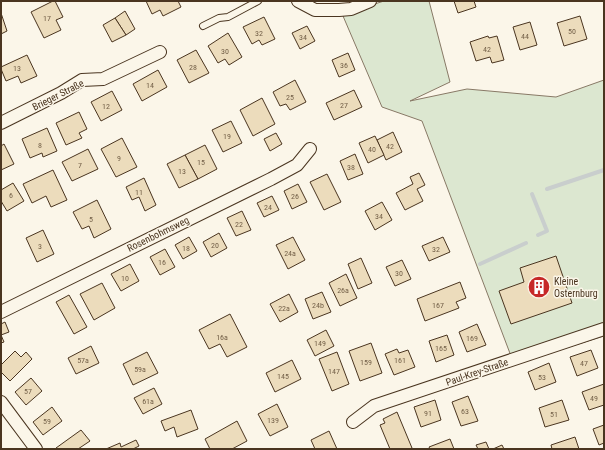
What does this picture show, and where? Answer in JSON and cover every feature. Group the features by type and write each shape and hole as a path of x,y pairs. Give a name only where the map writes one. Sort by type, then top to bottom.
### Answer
{"street":[{"path":"298,1 315,10 350,9 370,1"},
{"name":"Brieger Straße","path":"1,123 61,93 82,80 103,79 160,52"},
{"name":"Rosenbohmsweg","path":"1,312 297,165 310,149"},
{"name":"Paul-Krey-Straße","path":"353,422 374,406 604,329"},
{"path":"1,402 36,449"}],"lane":[{"path":"204,26 219,18 228,17 258,1"}],"green space":[{"path":"384,1 429,1 450,82 410,101 467,89 556,97 604,80 604,336 514,364 422,121 382,107 343,16"}],"building":[{"path":"55,1 63,17 56,20 61,30 44,38 31,12"},
{"path":"146,1 178,1 181,7 163,16 160,10 152,14"},
{"path":"454,1 474,1 476,7 458,13"},
{"path":"125,11 135,29 126,35 115,18"},
{"path":"1,13 7,31 1,34"},
{"path":"580,16 587,39 564,46 557,23"},
{"path":"264,17 275,39 262,45 259,40 252,44 243,27"},
{"path":"115,18 126,35 112,42 103,25"},
{"path":"530,22 537,45 520,50 513,27"},
{"path":"307,26 315,41 300,49 292,33"},
{"path":"228,33 242,57 229,65 225,59 218,63 208,46"},
{"path":"488,36 489,38 497,36 504,60 492,63 490,57 476,61 470,42"},
{"path":"196,50 209,73 189,83 177,60"},
{"path":"348,53 355,70 339,77 332,60"},
{"path":"27,55 37,76 21,83 18,76 6,81 1,67"},
{"path":"158,70 167,87 142,101 133,84"},
{"path":"295,80 306,102 290,110 286,104 280,106 273,92"},
{"path":"354,90 362,107 334,120 326,103"},
{"path":"112,91 122,110 101,121 91,102"},
{"path":"262,98 275,124 253,136 240,110"},
{"path":"79,112 87,129 79,133 82,138 66,145 56,123"},
{"path":"231,121 242,143 223,152 212,130"},
{"path":"47,128 57,151 43,157 42,153 30,158 22,139"},
{"path":"393,132 402,152 386,160 377,140"},
{"path":"276,133 282,144 270,151 264,139"},
{"path":"375,136 384,155 368,163 359,143"},
{"path":"122,138 137,167 116,177 101,149"},
{"path":"4,144 14,164 1,170 1,146"},
{"path":"205,145 217,169 198,179 185,155"},
{"path":"88,149 98,169 72,181 62,162"},
{"path":"355,154 363,174 348,180 340,161"},
{"path":"185,155 198,179 179,188 167,164"},
{"path":"53,170 67,200 51,207 46,196 32,203 23,184"},
{"path":"419,173 425,185 417,189 423,201 405,210 396,193 413,184 410,177"},
{"path":"327,174 341,202 324,210 310,182"},
{"path":"144,178 156,205 145,211 139,197 132,200 126,187"},
{"path":"13,183 24,201 7,211 1,201 1,190"},
{"path":"298,184 307,202 292,209 284,191"},
{"path":"272,196 279,210 264,217 257,203"},
{"path":"97,200 111,229 94,238 89,226 82,229 73,212"},
{"path":"382,202 392,220 375,230 365,211"},
{"path":"242,211 251,230 236,236 227,218"},
{"path":"43,230 54,254 37,262 26,238"},
{"path":"219,233 227,248 211,257 203,242"},
{"path":"189,237 197,251 183,259 175,245"},
{"path":"293,237 305,260 288,269 276,245"},
{"path":"443,237 450,252 429,261 422,246"},
{"path":"165,249 175,267 160,275 150,257"},
{"name":"Kleine Osternburg","path":"556,256 572,303 511,324 499,291 524,282 520,268"},
{"path":"361,258 372,283 358,289 348,264"},
{"path":"402,260 411,279 395,286 386,267"},
{"path":"130,264 139,281 121,291 111,274"},
{"path":"346,274 357,298 340,306 329,283"},
{"path":"460,282 466,298 456,302 459,308 425,321 417,299"},
{"path":"102,283 115,308 94,320 80,294"},
{"path":"322,292 331,312 313,319 305,299"},
{"path":"289,294 298,312 280,322 270,304"},
{"path":"69,295 87,327 74,334 56,302"},
{"path":"230,314 247,347 227,357 220,344 209,349 199,330"},
{"path":"5,322 9,332 1,335 1,324"},
{"path":"477,324 486,345 467,352 459,332"},
{"path":"326,330 334,346 315,356 307,340"},
{"path":"1,335 4,342 1,343"},
{"path":"447,335 454,355 436,362 429,341"},
{"path":"371,343 382,373 360,381 349,351"},
{"path":"91,346 99,363 76,374 68,358"},
{"path":"397,349 399,353 408,350 415,367 394,375 385,354"},
{"path":"591,350 598,368 577,376 570,357"},
{"path":"15,351 21,357 26,352 32,359 10,381 1,372 1,365"},
{"path":"147,352 158,373 133,385 123,364"},
{"path":"337,352 349,384 332,391 319,359"},
{"path":"292,360 301,379 275,392 266,373"},
{"path":"549,363 556,382 535,390 528,372"},
{"path":"31,378 42,391 26,405 15,392"},
{"path":"604,384 604,405 589,410 582,392"},
{"path":"154,388 162,404 143,414 134,398"},
{"path":"468,396 478,421 461,426 452,402"},
{"path":"435,400 441,420 421,427 414,407"},
{"path":"562,400 569,420 545,427 539,408"},
{"path":"277,404 288,427 270,436 258,414"},
{"path":"52,407 62,421 43,435 33,422"},
{"path":"191,410 198,429 177,437 174,427 165,431 161,421"},
{"path":"397,412 412,448 410,449 390,449 380,425 385,423 383,419"},
{"path":"237,421 247,441 232,449 210,449 205,439"},
{"path":"604,425 604,443 599,445 593,429"},
{"path":"81,430 90,441 78,449 56,448"},
{"path":"329,431 337,449 315,449 311,440"},
{"path":"575,437 579,449 552,449 551,445"},
{"path":"450,439 454,449 430,449 429,447"},
{"path":"136,440 139,446 133,449 106,449 120,443 121,447"},
{"path":"486,442 489,449 478,449 476,445"},
{"path":"502,445 504,449 493,449"}],"waterway":[{"path":"547,189 604,170"},
{"path":"532,194 547,231 538,235"},
{"path":"480,264 526,243"}],"place":[{"name":"Kleine Osternburg","path":"539,287"}]}
